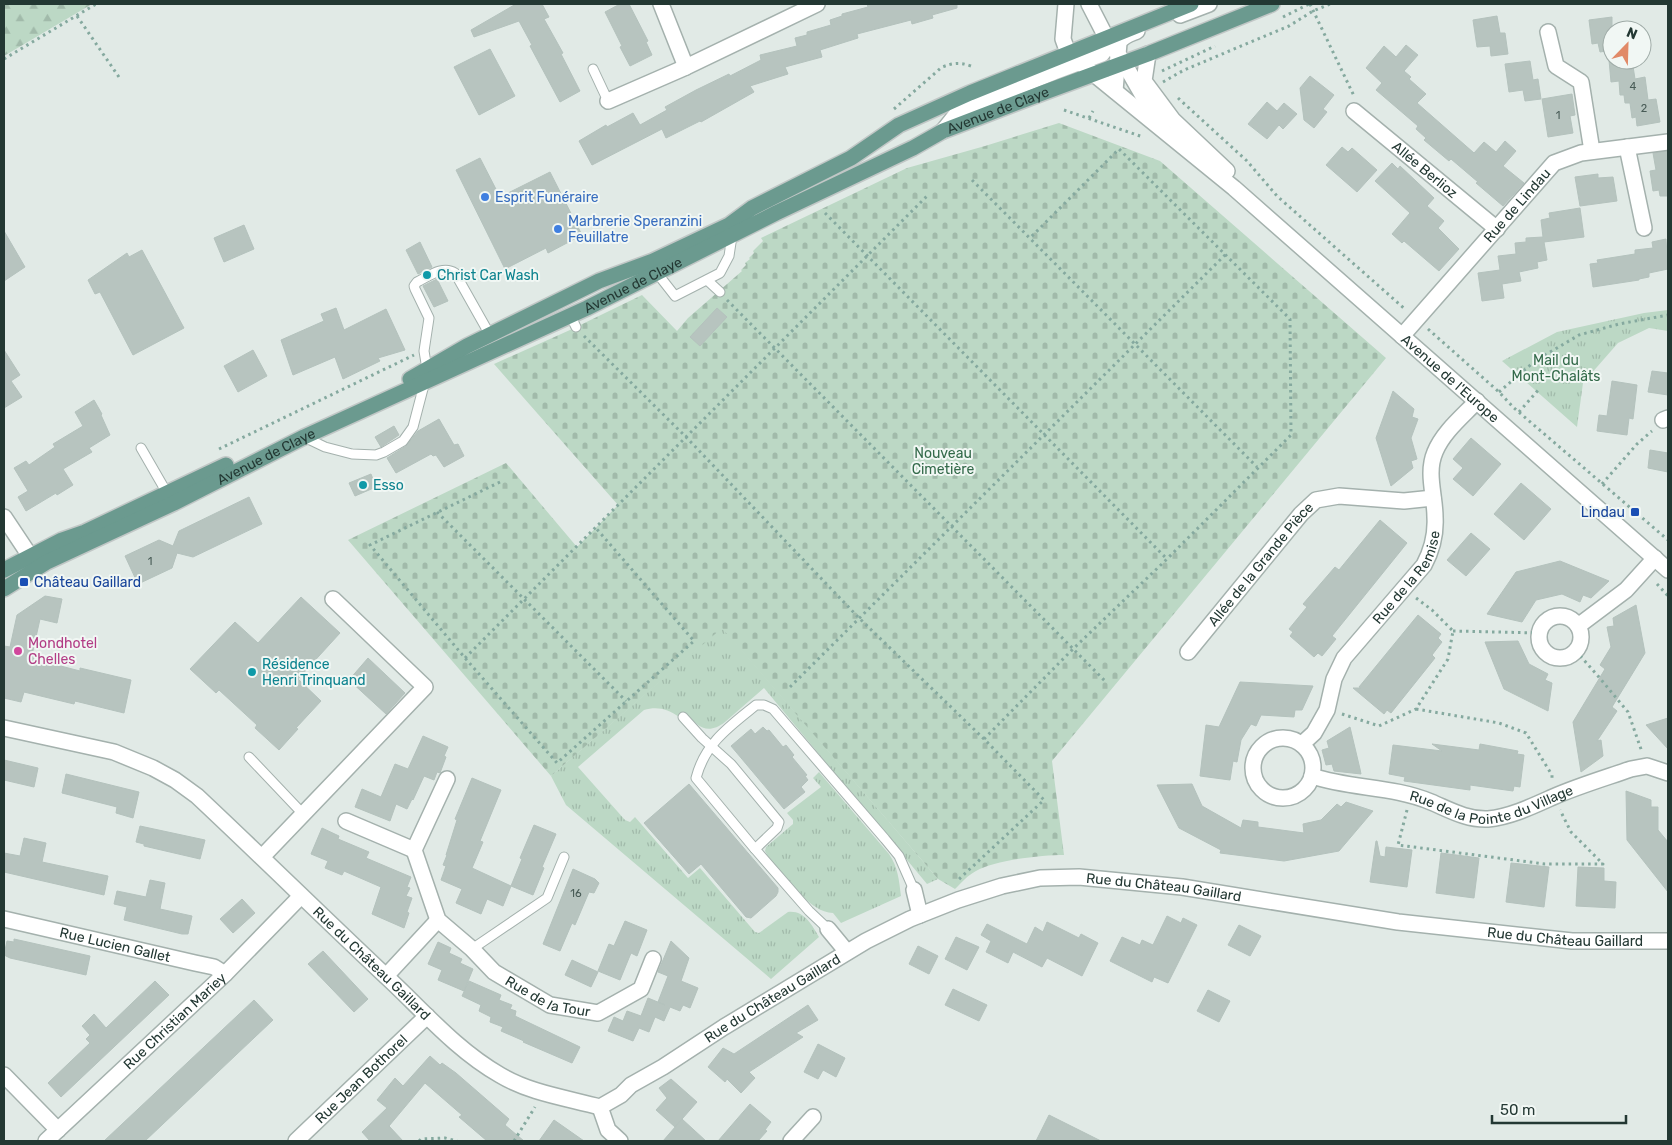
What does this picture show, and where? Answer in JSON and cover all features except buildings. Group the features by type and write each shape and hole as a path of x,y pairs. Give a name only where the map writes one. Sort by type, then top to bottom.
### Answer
{"main road":[{"name":"Avenue de Claye","path":"4,589 47,562 174,503 426,375 467,346 599,281 653,261 729,225 752,208 851,158 899,125 970,93 1074,58 1106,37 1191,4"},
{"name":"Avenue de Claye","path":"4,570 62,540 84,532 396,385 461,365 573,321 657,273 943,132 1095,74 1120,61 1148,54 1272,4"}],"street":[{"path":"661,4 686,66"},
{"path":"608,101 817,4"},
{"path":"943,132 959,111 1054,72 1074,58 1062,39 1066,4"},
{"name":"Avenue de l'Europe","path":"1089,4 1120,61 1151,108 1234,188"},
{"path":"1115,91 1120,61 1119,43 1121,39 1209,4"},
{"path":"1548,32 1556,66 1582,82 1592,152"},
{"name":"Avenue de l'Europe","path":"1148,54 1144,81 1173,120 1230,173 1234,188"},
{"name":"Avenue de l'Europe","path":"1074,58 1234,188 1668,570"},
{"name":"Allée Berlioz","path":"1354,110 1497,229"},
{"name":"Rue de Lindau","path":"1402,336 1554,163 1581,153 1668,142"},
{"path":"1627,147 1644,228"},
{"path":"461,365 460,362 464,355 535,320 546,308"},
{"name":"Rue de la Remise","path":"1302,744 1314,733 1326,710 1338,667 1344,658 1424,565 1432,547 1435,533 1430,473 1434,452 1442,438 1477,401"},
{"name":"Allée de la Grande Pièce","path":"1188,652 1301,514 1316,500 1339,496 1404,501 1433,498"},
{"path":"4,516 30,556"},
{"path":"1578,626 1626,590 1655,558"},
{"path":"262,857 425,687 333,600"},
{"path":"1561,616 1574,621 1578,626 1581,639 1576,652 1564,658 1551,656 1539,640 1543,626 1547,621 1554,618 1561,616"},
{"name":"Rue du Château Gaillard","path":"4,728 114,752 153,768 175,780 196,796 262,857 475,1060 522,1086 600,1107 621,1095 631,1085 866,941 958,900 1002,886 1040,878 1079,877 1182,887 1398,922 1572,941 1668,941"},
{"path":"1282,737 1302,744 1312,758 1312,776 1308,785 1301,793 1286,798 1271,796 1262,791 1252,772 1252,762 1256,752 1263,745 1282,737"},
{"path":"1647,766 1668,773"},
{"name":"Rue de la Pointe du Village","path":"1312,776 1326,781 1413,795 1455,813 1480,819 1504,816 1631,769 1647,766"},
{"path":"386,976 438,920 414,850 447,779"},
{"path":"346,821 414,850"},
{"path":"914,890 920,916"},
{"name":"Rue Christian Mariey","path":"46,1141 225,974 301,896"},
{"name":"Rue Lucien Gallet","path":"4,920 214,967 225,974"},
{"name":"Rue de la Tour","path":"438,920 472,949 494,972 550,1005 598,1013 641,989 653,959"},
{"path":"828,929 847,952"},
{"name":"Rue Jean Bothorel","path":"296,1141 427,1016"},
{"path":"4,1075 58,1130"},
{"path":"600,1107 604,1136 620,1141"},
{"path":"791,1141 813,1117"}],"lane":[{"path":"593,69 608,101"},
{"path":"657,273 675,296 720,273 729,256 732,236"},
{"path":"304,438 324,447 352,454 376,455 403,441 413,427 426,375 424,351 429,318 414,286 418,282 444,269 449,269 455,273 490,335"},
{"path":"707,280 720,292"},
{"path":"141,448 167,493"},
{"path":"828,929 809,911 696,778 699,766 718,737 756,705 764,705 773,710 885,839 899,856 914,890"},
{"path":"683,717 731,764 779,822 777,828 755,849"},
{"path":"249,757 304,815"},
{"path":"472,949 547,898 564,857"}],"path":[{"path":"4,59 96,4"},
{"path":"1310,4 1354,93 1354,110"},
{"path":"1162,83 1184,70 1289,26 1313,10 1330,4"},
{"path":"77,16 121,80"},
{"path":"1089,118 1093,111"},
{"path":"984,739 1290,435 1290,319 1119,149 1030,238"},
{"path":"972,180 1257,468"},
{"path":"465,658 928,195"},
{"path":"824,213 1167,559"},
{"path":"790,687 1226,254"},
{"path":"720,292 1107,683"},
{"path":"1499,392 1535,362 1579,335 1619,324 1668,315"},
{"path":"573,321 859,618 1044,800 957,881"},
{"path":"1519,412 1540,388"},
{"path":"1602,484 1637,444 1666,419"},
{"path":"500,482 370,545 557,763 694,641 596,528"},
{"path":"437,512 626,701"},
{"path":"1403,589 1432,610 1453,631 1540,633"},
{"path":"1326,710 1379,726 1416,709 1448,659 1453,631"},
{"path":"1576,652 1628,712 1647,766"},
{"path":"1413,795 1404,818 1398,845 1545,864 1603,864 1571,832 1554,797 1552,775 1526,733 1498,723 1416,709"},
{"path":"514,1141 543,1093"},
{"path":"419,1141 421,1139 445,1138 457,1141"}],"green space":[{"path":"4,4 92,4 4,56"},
{"name":"Nouveau Cimetière","path":"1059,123 1160,161 1386,358 1052,761 1064,855 1031,857 984,867 965,879 955,889 938,879 722,628 551,776 348,540 506,463 577,547 618,505 494,364 642,295 677,331 688,318 742,271 746,265 745,263 754,253 753,251 763,241 761,238 907,168"},
{"name":"Mail du Mont-Chalâts","path":"1668,310 1668,331 1649,328 1618,343 1583,383 1577,427 1502,361 1557,332 1644,313"},
{"path":"722,627 938,879 927,884 764,688 725,722 708,729 698,725 685,712 679,717 662,709 644,710 578,767 625,820 630,822 635,817 688,878 700,868 755,932 759,933 788,912 799,913 807,919 819,937 771,979 566,805 551,776"},
{"path":"819,772 889,854 896,869 900,885 901,896 841,923 833,913 815,907 798,892 765,851 766,847 793,824 793,820 787,813 821,787 813,778"}],"place":[{"name":"Esprit Funéraire","path":"485,197"},
{"name":"Marbrerie Speranzini Feuillatre","path":"558,229"},
{"name":"Christ Car Wash","path":"427,275"},
{"name":"Esso","path":"363,485"},
{"name":"Lindau","path":"1635,512"},
{"name":"Château Gaillard","path":"24,582"},
{"name":"Mondhotel Chelles","path":"18,651"},
{"name":"Résidence Henri Trinquand","path":"252,672"}]}
